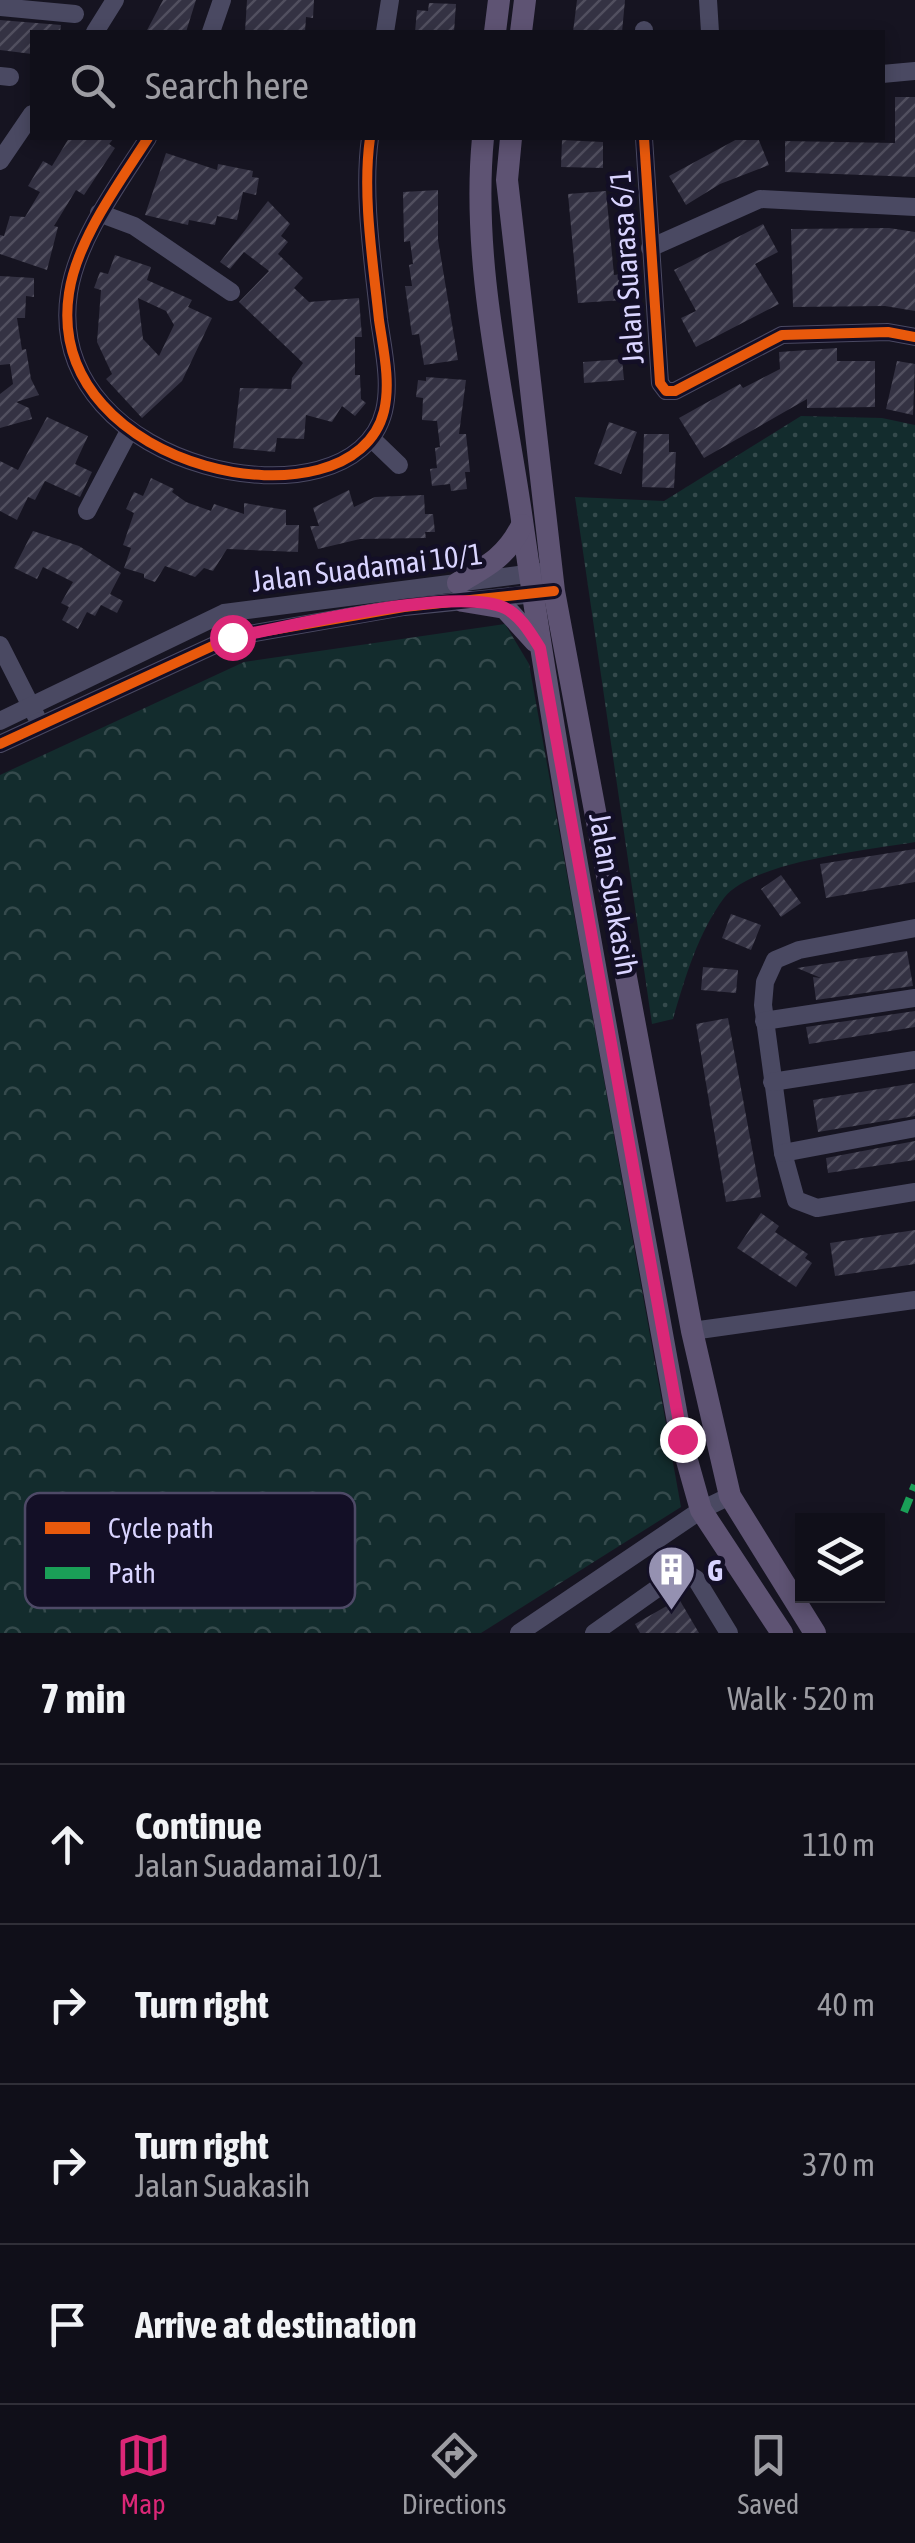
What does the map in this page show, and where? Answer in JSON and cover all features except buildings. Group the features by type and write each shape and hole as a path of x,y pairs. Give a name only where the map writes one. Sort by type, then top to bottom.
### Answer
{"main road":[{"path":"495,30 498,0"},
{"path":"522,30 525,0"},
{"name":"Jalan Suakasih","path":"483,140 478,184 485,264 522,525 541,583 692,1331 730,1496 814,1633"},
{"name":"Jalan Suakasih","path":"511,140 507,180 541,583 540,648 682,1439 701,1510 782,1633"},
{"path":"461,592 510,550 522,525"},
{"path":"461,592 505,608 524,623 540,648"}],"street":[{"path":"96,30 115,0"},
{"path":"212,30 222,0"},
{"path":"385,30 390,0"},
{"path":"708,0 710,30"},
{"path":"0,7 75,14"},
{"path":"885,74 915,71"},
{"path":"0,162 30,117"},
{"path":"147,140 100,213 70,291 69,330 80,374 129,431 195,464 258,476 294,475 326,466 370,438 384,412 386,378 373,266 370,140"},
{"name":"Jalan Suarasa 6/1","path":"644,140 660,383 666,391 675,392 782,335 888,332 915,337"},
{"path":"650,248 760,198 915,207"},
{"path":"100,213 134,226 231,292"},
{"path":"88,511 129,431"},
{"path":"370,438 399,465"},
{"name":"Jalan Suadamai 10/1","path":"0,720 224,614 541,583"},
{"name":"Jalan Suadamai 10/1","path":"0,744 232,637 461,592"},
{"path":"0,645 40,724"},
{"path":"14,672 44,687 69,688"},
{"path":"0,720 9,706 14,672"},
{"path":"915,928 799,950 775,960 765,982 764,1022 783,1152 796,1200 817,1208 915,1192"},
{"path":"764,1022 915,998"},
{"path":"772,1082 915,1060"},
{"path":"783,1152 915,1128"},
{"path":"692,1331 915,1300"},
{"path":"519,1633 701,1510 730,1496"},
{"path":"594,1633 686,1573 696,1579 729,1633"}],"green space":[{"path":"801,416 882,418 915,425 915,842 813,859 738,885 724,898 707,926 673,1019 652,1024 575,497 664,501"},
{"path":"505,624 529,664 681,1507 481,1633 0,1633 0,775 244,662"}],"marked path":[{"path":"904,1512 915,1485"}],"cycle path":[{"path":"147,140 81,252 69,293 74,355 103,405 149,442 205,466 264,475 318,470 361,449 384,411 386,365 368,205 370,140"},
{"path":"644,140 660,383 666,391 675,391 782,335 888,332 915,337"},
{"path":"0,744 232,637 404,607 554,591"}],"place":[{"name":"G","path":"672,1612"}],"route":[{"path":"232,637 464,601 505,608 524,623 540,648 682,1439"}]}
